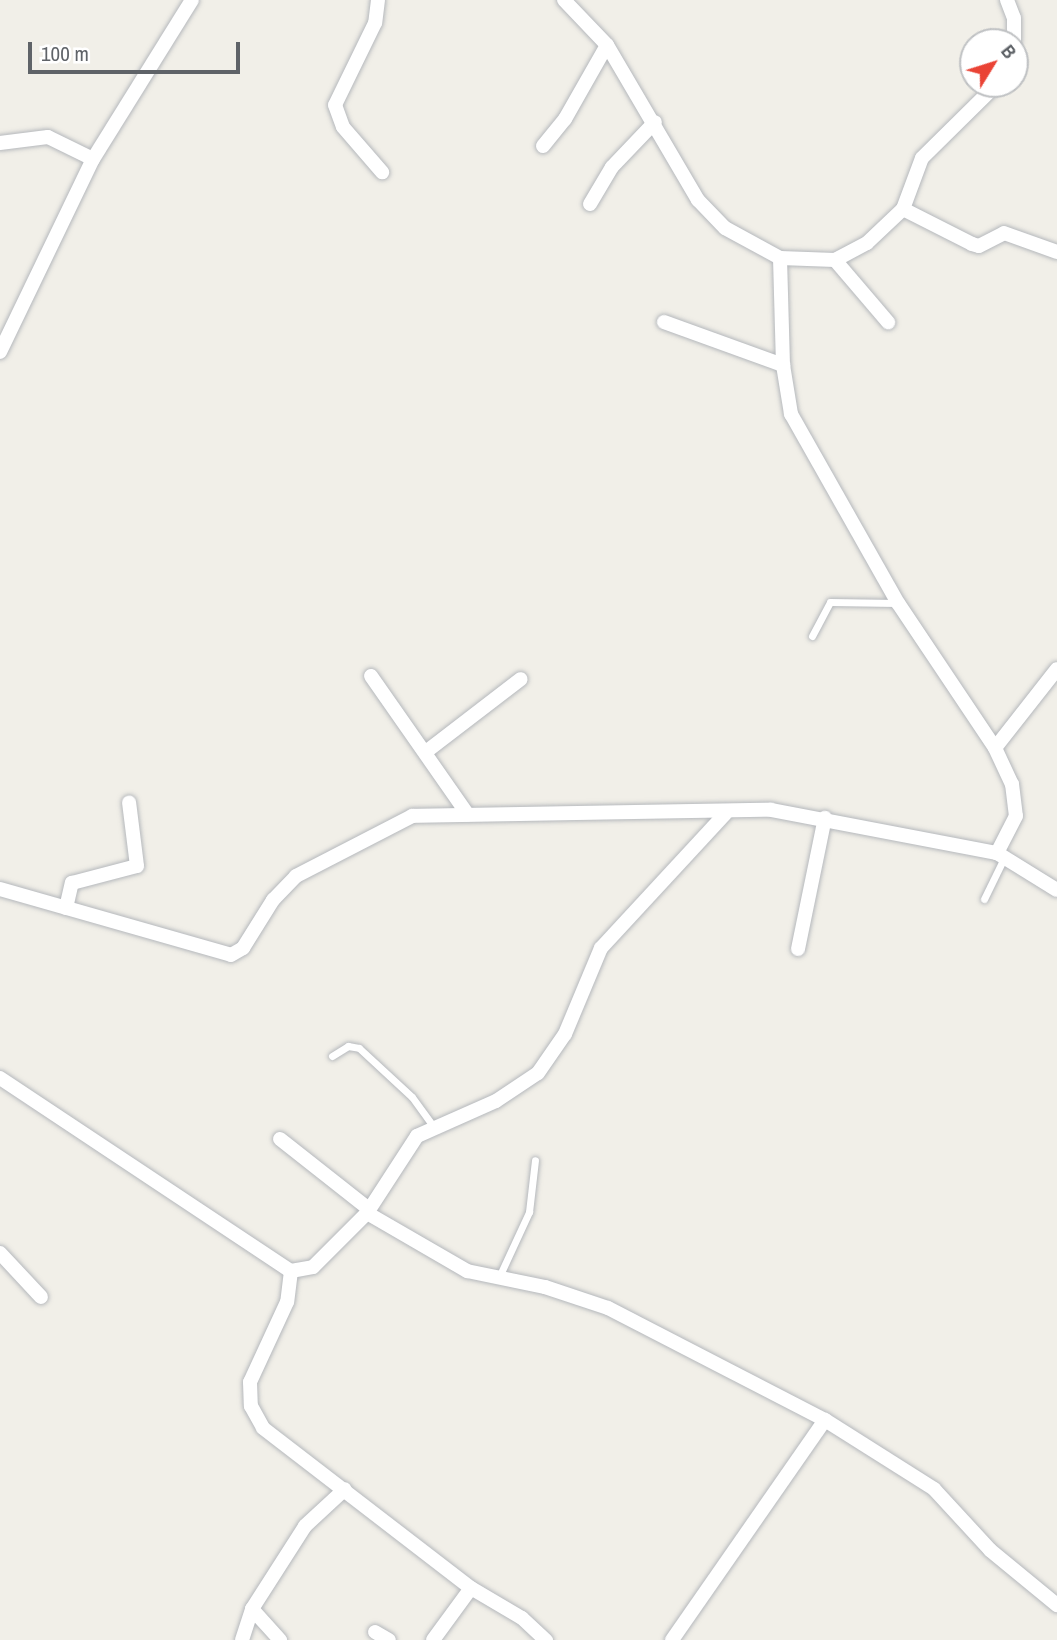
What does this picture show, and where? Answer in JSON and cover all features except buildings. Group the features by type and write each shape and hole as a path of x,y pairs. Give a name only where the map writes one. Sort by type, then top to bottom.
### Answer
{"street":[{"path":"0,352 93,159 192,0"},
{"path":"378,0 374,23 335,105 343,127 382,172"},
{"path":"564,0 607,45 655,122 684,180 710,214 743,240 780,258 835,260 867,243 903,209 922,158 983,98"},
{"path":"1007,0 1014,18 1014,28"},
{"path":"544,146 565,119 607,45"},
{"path":"590,204 612,167 655,122"},
{"path":"0,143 48,137 93,159"},
{"path":"903,209 979,246 1004,233 1057,252"},
{"path":"780,258 783,365 798,433 898,603 995,748 1017,807 1001,855"},
{"path":"835,260 888,322"},
{"path":"664,321 783,365"},
{"path":"995,748 1057,669"},
{"path":"371,676 427,751 468,815"},
{"path":"427,751 521,679"},
{"path":"66,908 71,886 76,881 138,866 129,802"},
{"path":"0,889 231,955 243,948 273,900 296,876 412,816 724,814 771,810 825,818 1001,855 1057,890"},
{"path":"0,1078 291,1270 313,1267 368,1211 408,1145 433,1126 496,1101 538,1073 565,1034 601,948 724,814"},
{"path":"798,949 825,818"},
{"path":"280,1139 368,1211 453,1265 608,1308 825,1420 943,1495 990,1550 1057,1605"},
{"path":"0,1253 41,1297"},
{"path":"291,1270 287,1303 253,1371 251,1406 273,1437 345,1489 471,1588 522,1618 546,1640"},
{"path":"672,1640 825,1420"},
{"path":"242,1640 252,1609 305,1526 345,1489"},
{"path":"433,1640 471,1588"},
{"path":"252,1609 280,1640"},
{"path":"375,1632 389,1640"}],"lane":[{"path":"811,636 830,601 898,603"},
{"path":"984,899 1001,855"},
{"path":"332,1056 348,1046 359,1048 412,1097 433,1126"},
{"path":"499,1277 529,1212 535,1160"}]}
